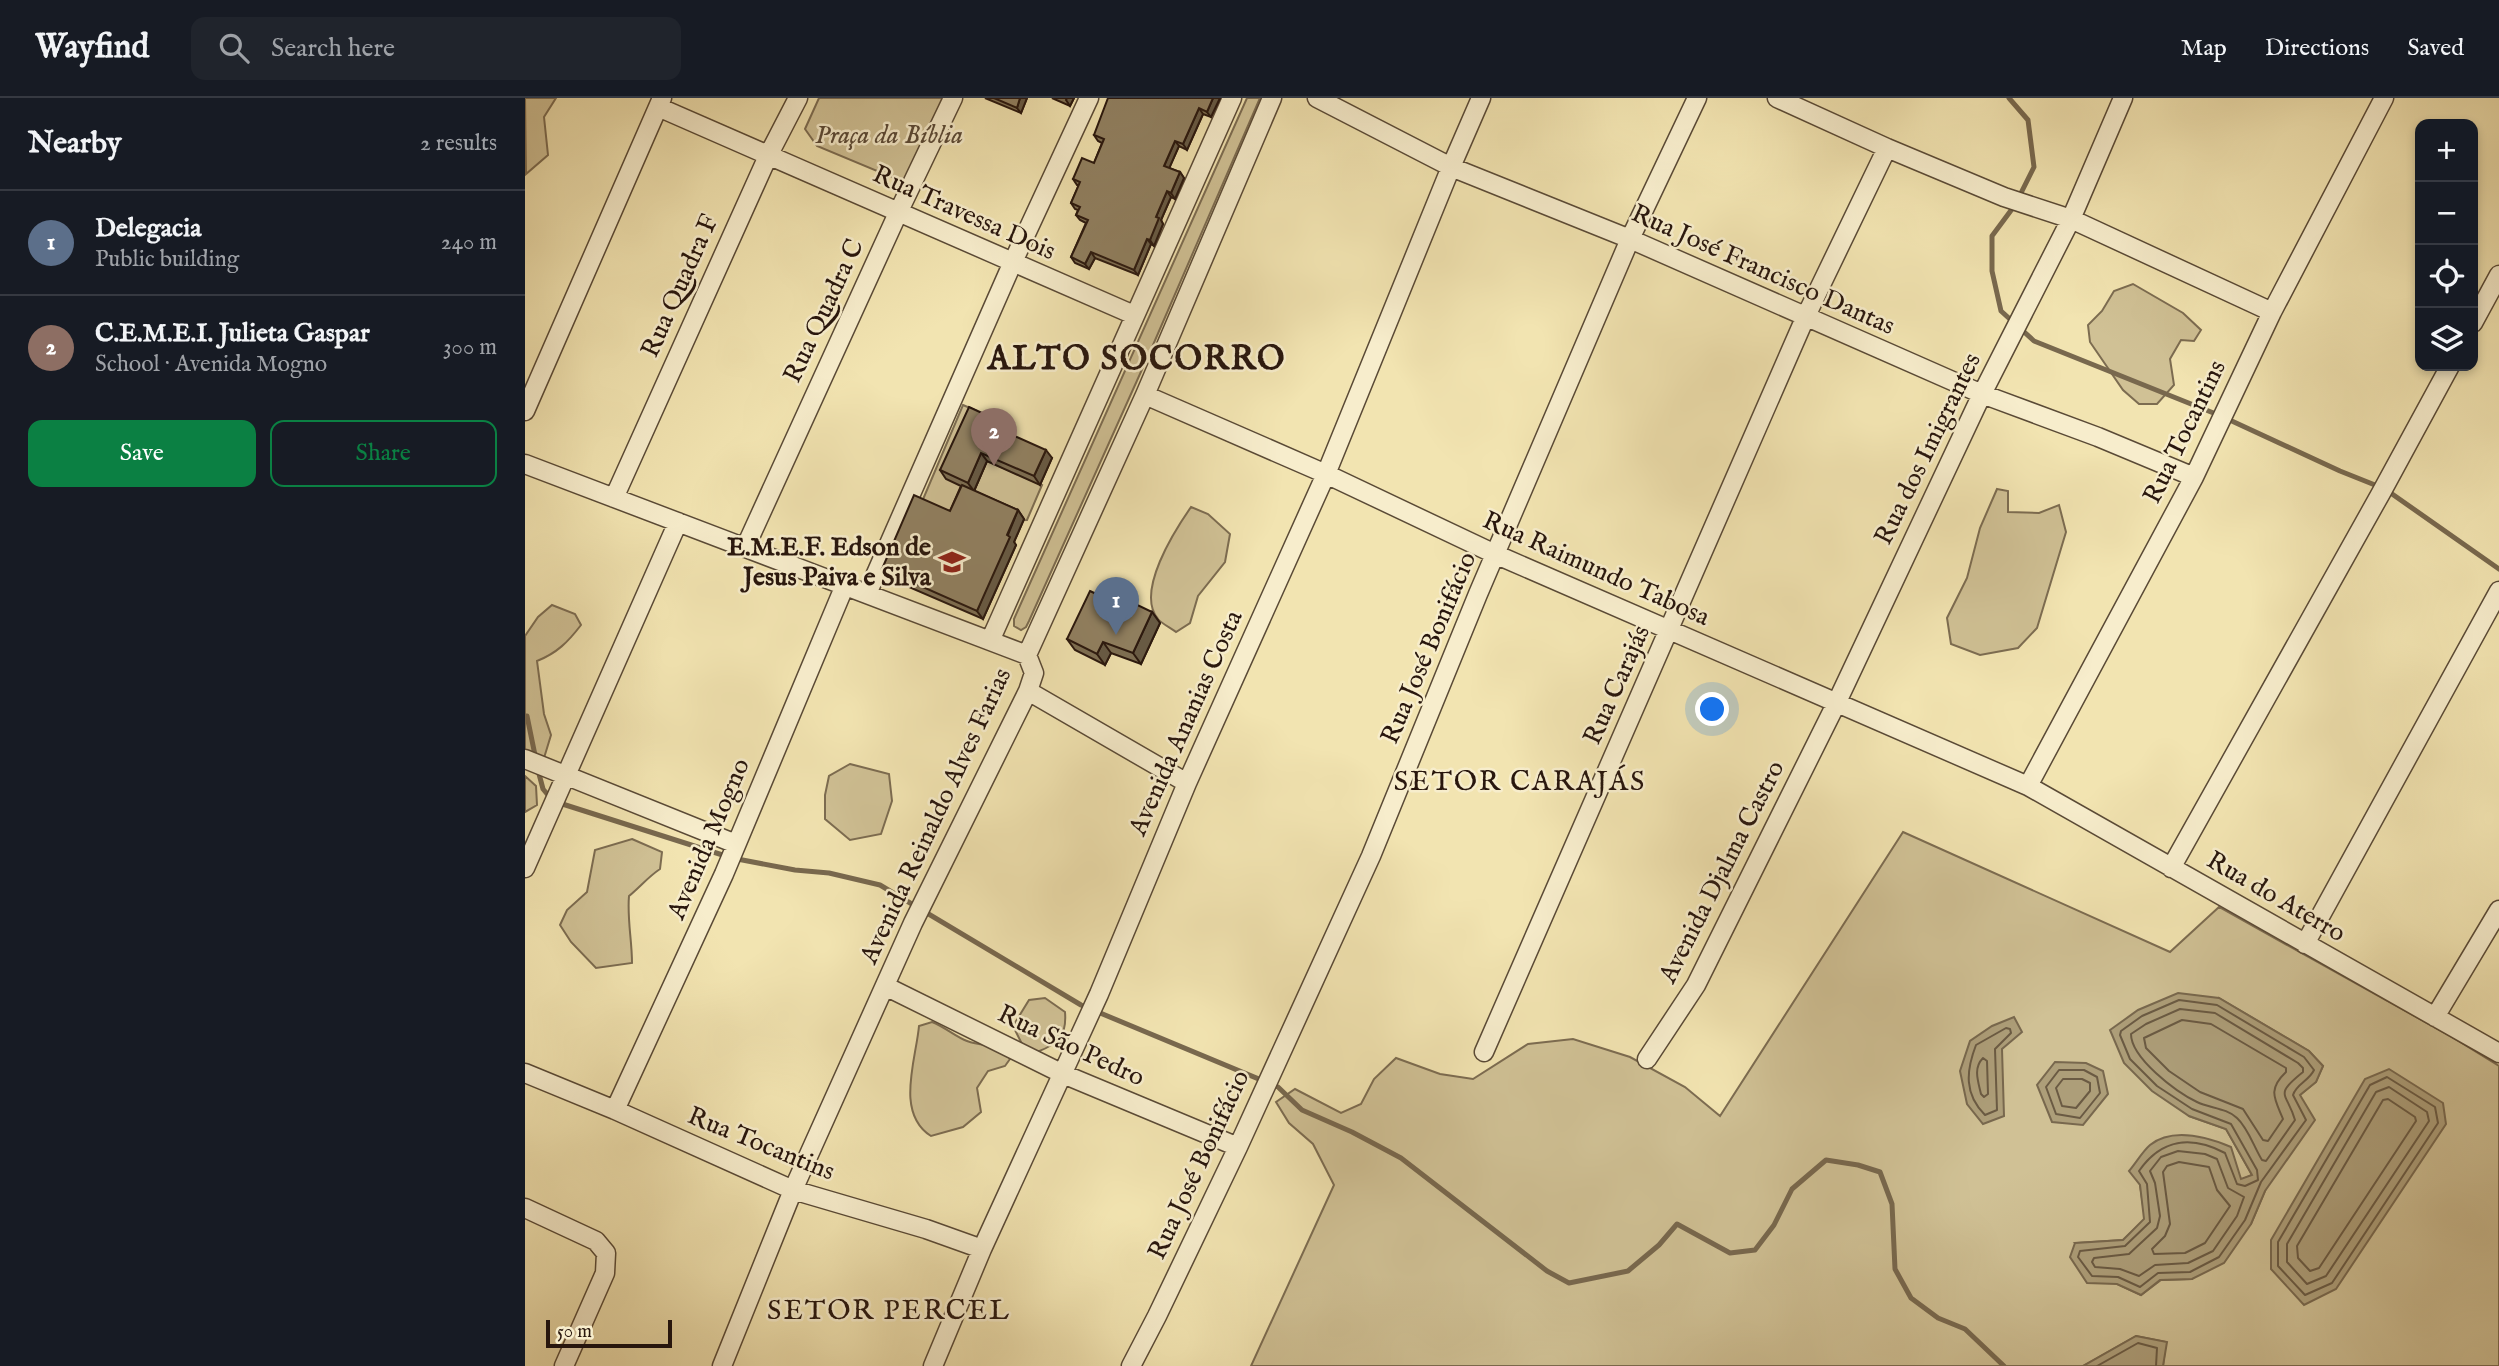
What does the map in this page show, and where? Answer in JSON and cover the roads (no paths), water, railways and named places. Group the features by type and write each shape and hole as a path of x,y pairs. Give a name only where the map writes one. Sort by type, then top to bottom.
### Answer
{"street":[{"name":"Rua Quadra F","path":"614,498 768,156 798,98"},
{"name":"Rua Quadra C","path":"745,548 953,98"},
{"path":"867,594 1012,264 1089,98"},
{"name":"Avenida Reinaldo Alves Farias","path":"990,640 1232,98"},
{"name":"Avenida Reinaldo Alves Farias","path":"722,1366 793,1190 913,923 1028,691 1034,673 1027,655 1145,395 1272,98"},
{"name":"Rua José Francisco Dantas","path":"1317,98 1451,167 1630,239 1982,394 2098,437 2194,477"},
{"name":"Avenida Ananias Costa","path":"933,1366 982,1249 1099,994 1187,783 1326,474 1481,98"},
{"name":"Rua José Bonifácio","path":"1131,1366 1238,1147 1371,856 1473,607 1630,239 1697,98"},
{"path":"1777,98 2004,197 2071,219 2272,312"},
{"path":"2071,219 2123,98"},
{"name":"Rua Tocantins","path":"2028,786 2194,477 2272,312 2384,98"},
{"name":"Rua Travessa Dois","path":"660,103 768,156 1134,315"},
{"path":"525,411 660,103"},
{"name":"Rua Carajás","path":"1484,1052 1805,318 1887,148"},
{"name":"Rua dos Imigrantes","path":"1836,704 1982,394 2071,219"},
{"path":"2478,314 2499,275"},
{"path":"2171,868 2446,371"},
{"name":"Rua Raimundo Tabosa","path":"1145,395 1326,474 1497,555 2028,786"},
{"path":"525,464 1027,655"},
{"path":"525,868 678,522"},
{"name":"Avenida Mogno","path":"615,1110 723,874 845,585"},
{"path":"2305,944 2499,591"},
{"path":"1028,691 1187,783"},
{"name":"Avenida Djalma Castro","path":"1647,1059 1696,985 1836,704"},
{"path":"525,759 564,780 734,847"},
{"name":"Rua do Aterro","path":"2028,786 2499,1053"},
{"path":"2435,1017 2499,910"},
{"name":"Rua São Pedro","path":"885,986 1063,1074 1238,1147"},
{"name":"Rua Tocantins","path":"525,1073 793,1190 926,1229 982,1249"},
{"path":"525,1208 596,1241 606,1253 605,1273 564,1366"}],"water":[{"path":"2178,993 2219,998 2309,1051 2323,1066 2316,1082 2300,1095 2315,1120 2265,1191 2251,1224 2224,1263 2192,1279 2160,1280 2141,1295 2117,1284 2087,1283 2070,1257 2075,1243 2123,1240 2144,1219 2140,1185 2129,1171 2147,1148 2169,1136 2190,1135 2211,1140 2231,1147 2241,1179 2252,1175 2226,1129 2189,1116 2152,1091 2124,1063 2110,1030 2138,1010"},
{"path":"2014,1017 2022,1032 2002,1049 2004,1116 1983,1124 1967,1104 1960,1071 1970,1041 1992,1026"},
{"path":"2055,1062 2086,1063 2103,1071 2108,1094 2083,1125 2052,1122 2037,1085"},
{"path":"2389,1069 2443,1103 2446,1124 2336,1289 2304,1305 2271,1269 2271,1240 2365,1079"},
{"path":"2136,1336 2167,1342 2163,1366 2083,1366"}],"waterway":[{"path":"2009,98 2028,120 2034,167 2015,205 1992,236 1992,271 2001,311 2034,341 2221,416 2385,489 2499,569"},
{"path":"527,716 536,760"},
{"path":"538,770 543,789 553,801 732,858 795,870 829,873 880,885 1081,1005 1278,1087 1302,1110 1401,1158 1547,1271 1569,1283 1628,1271 1659,1245 1677,1224 1730,1253 1755,1250 1774,1225 1792,1189 1826,1160 1880,1172 1892,1204 1895,1269 1911,1298 1938,1318 1965,1329 2004,1366"}],"place":[{"name":"C.E.M.E.I. Julieta Gaspar","path":"994,466"},
{"name":"E.M.E.F. Edson de Jesus Paiva e Silva","path":"952,562"},
{"name":"Delegacia","path":"1116,635"}],"district":[{"name":"ALTO SOCORRO","path":"1137,360"},
{"name":"SETOR CARAJÁS","path":"1520,782"},
{"name":"SETOR PERCEL","path":"889,1311"}],"park label":[{"name":"Praça da Bíblia","path":"889,135"}]}
